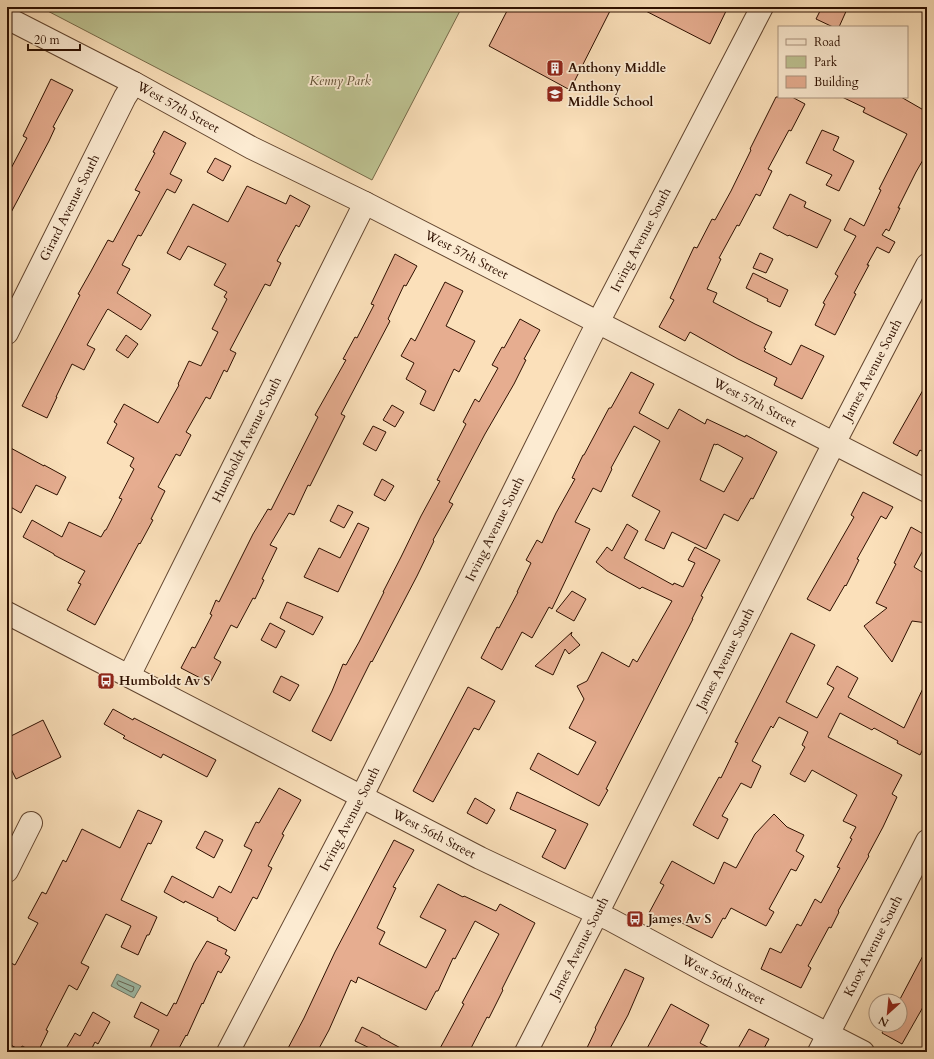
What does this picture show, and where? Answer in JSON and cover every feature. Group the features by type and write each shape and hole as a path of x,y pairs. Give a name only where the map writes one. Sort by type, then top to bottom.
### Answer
{"street":[{"name":"Irving Avenue South","path":"228,1052 362,796 598,322 762,7"},
{"name":"West 57th Street","path":"7,18 134,83 252,148 365,203 927,491"},
{"name":"Girard Avenue South","path":"7,333 125,97 134,83"},
{"name":"Humboldt Avenue South","path":"129,676 365,203"},
{"name":"James Avenue South","path":"526,1052 834,443 927,265"},
{"name":"West 56th Street","path":"7,613 480,858 597,913 824,1043 863,1052"},
{"path":"7,871 31,823"},
{"name":"Knox Avenue South","path":"824,1043 927,841"}],"green space":[{"name":"Kenny Park","path":"40,7 462,7 372,180"}],"water":[{"path":"117,974 141,986 134,998 111,986"}],"building":[{"name":"Anthony Middle","path":"509,7 612,7 570,90 489,46"},
{"name":"Anthony Middle","path":"638,7 728,7 710,44"},
{"path":"822,7 848,7 839,26 831,26 816,19"},
{"path":"51,79 73,90 53,127 55,128 49,141 7,220 7,176 27,138 23,136"},
{"path":"776,97 794,98 805,104 768,169 772,171 760,196 756,194 739,226 737,225 719,258 721,259 707,289 717,293 713,302 772,332 764,351 791,365 801,345 824,356 802,399 774,385 777,378 738,359 690,332 685,341 659,327 674,300 670,298 694,247 697,248 712,219 715,220 731,191 751,150 750,149"},
{"path":"844,98 903,98 927,112 927,153 898,208 900,208 889,231 886,229 882,235 895,242 889,253 877,247 854,293 856,294 835,335 815,325 825,304 823,303 838,276 835,274 856,236 844,230 850,218 864,226 881,190 879,189 907,134 863,112 865,108"},
{"path":"822,130 839,137 833,150 854,161 839,191 826,185 832,175 806,163"},
{"path":"164,131 186,143 170,174 182,180 175,193 167,189 141,236 138,235 122,265 130,269 117,293 151,315 141,330 108,309 87,345 95,349 84,370 72,364 47,418 22,406 80,295 78,294 108,240 113,242 140,192 135,190 155,153 153,152"},
{"path":"215,158 231,166 223,181 207,172"},
{"path":"247,186 286,204 290,195 310,206 299,227 296,225 277,261 281,263 270,286 265,284 230,350 236,353 227,372 224,370 210,399 206,397 186,432 191,435 180,456 176,454 158,487 165,491 151,519 153,520 95,625 67,610 81,584 78,583 85,571 23,537 32,520 62,537 69,522 101,537 106,530 122,499 119,498 134,469 130,466 134,458 107,443 117,424 114,422 124,404 158,423 179,385 178,384 189,361 201,366 218,332 212,329 227,299 224,297 227,292 214,285 226,264 188,246 180,260 167,253 193,204 228,222"},
{"path":"790,194 806,202 804,207 831,220 817,248 773,228"},
{"path":"760,253 773,259 766,273 753,268"},
{"path":"395,254 417,266 406,286 404,285 388,319 390,321 341,414 345,416 310,486 308,485 294,515 289,513 270,545 277,548 262,579 264,580 255,599 253,598 237,628 231,625 214,658 221,662 210,683 181,668 192,647 195,648 212,615 210,614 216,600 219,602 253,534 268,509 271,510 318,417 315,415 346,360 343,359 355,337 357,338 374,305 371,304"},
{"path":"753,273 788,290 780,307 746,288"},
{"path":"445,282 463,291 446,326 475,341 459,372 454,369 434,411 420,404 426,391 406,379 414,363 401,356 411,338 415,341"},
{"path":"520,319 540,330 524,359 526,360 514,384 485,434 449,502 453,504 433,540 434,541 417,576 372,662 371,661 331,741 312,731 332,691 343,664 346,665 359,642 421,516 440,481 437,480 466,424 463,422 475,399 479,402 498,368 492,365 502,347 504,348"},
{"path":"126,335 138,344 128,358 116,350"},
{"path":"631,372 654,384 639,413 668,429 679,409 705,424 707,419 745,437 746,435 777,452 753,499 751,498 738,521 724,514 706,549 672,532 664,549 645,540 660,511 632,496 660,441 634,426 611,468 612,469 601,492 593,488 575,522 590,529 552,609 549,607 532,638 522,632 502,670 481,658 497,627 499,628 518,592 531,563 526,560 537,540 542,543 556,513 575,479 572,478 583,455 609,408 611,408","holes":["714,444 717,444 743,458 724,492 700,480"]},
{"path":"927,383 927,454 920,450 917,456 893,443"},
{"path":"392,405 404,412 395,427 383,420"},
{"path":"373,426 386,432 376,451 363,444"},
{"path":"7,446 66,477 57,495 36,485 21,513 7,505"},
{"path":"382,479 394,486 385,501 374,495"},
{"path":"863,492 893,507 886,519 881,516 857,559 859,560 846,586 845,585 830,611 807,599 854,517 851,515"},
{"path":"338,505 353,512 344,528 330,521"},
{"path":"358,523 369,528 338,592 304,577 319,548 340,558"},
{"path":"627,524 638,531 624,558 673,585 674,583 683,587 695,563 688,560 695,547 720,560 701,596 703,597 693,619 606,789 608,790 599,806 530,769 538,753 578,775 596,742 569,728 584,699 577,686 587,681 602,652 629,667 633,659 637,662 672,601 642,587 640,589 607,571 596,562 607,547 612,551"},
{"path":"911,527 927,536 927,543 914,567 927,575 927,623 912,621 892,662 864,626 887,608 876,603 896,564 894,563"},
{"path":"572,591 586,599 574,621 556,611"},
{"path":"287,602 323,617 313,635 280,618"},
{"path":"270,623 285,631 276,648 261,640"},
{"path":"572,632 571,635 580,645 569,654 565,649 553,675 535,666"},
{"path":"791,633 815,645 786,702 817,718 834,688 827,684 837,666 858,678 848,697 904,728 927,680 927,741 920,755 897,743 898,741 874,728 872,730 840,713 828,737 902,775 892,794 897,797 883,827 868,855 869,856 838,911 839,912 831,928 829,927 808,966 811,968 801,988 761,969 770,948 781,953 797,924 801,926 815,899 821,903 840,868 837,867 852,839 850,838 856,827 843,821 857,795 812,770 805,782 790,774 805,747 802,745 808,732 779,717 773,728 771,726 752,761 761,766 751,788 741,783 722,816 728,819 718,839 693,825 719,777 721,778 738,743 735,742"},
{"path":"281,676 299,685 290,701 273,692"},
{"path":"468,687 495,701 479,730 474,728 433,802 413,791"},
{"path":"113,709 133,720 134,718 216,760 207,777 163,754 161,758 123,738 125,736 104,724"},
{"path":"43,720 61,757 16,779 7,761 7,738"},
{"path":"279,788 301,800 282,834 284,835 268,866 272,868 257,899 253,897 235,931 217,920 218,918 185,901 184,903 164,892 172,876 213,898 219,886 231,893 252,850 244,846 256,822 259,823"},
{"path":"517,792 588,824 565,869 542,857 556,830 510,809"},
{"path":"475,798 495,810 487,824 467,813"},
{"path":"138,810 162,821 151,844 148,843 121,900 157,917 149,935 147,935 138,955 121,947 131,926 106,914 81,963 89,967 77,990 69,985 46,1030 48,1031 38,1052 34,1052 22,1046 20,1050 7,1043 7,961 15,965 38,923 28,918 42,892 46,894 63,860 66,862 82,829 120,848"},
{"path":"774,814 787,827 804,835 796,851 804,856 796,871 791,869 769,909 774,912 766,926 731,908 725,919 723,918 712,938 676,920 673,926 649,913 664,885 660,883 672,861 714,884 724,862 736,868 755,834"},
{"path":"205,831 223,840 214,858 196,848"},
{"path":"394,840 414,850 393,887 396,888 377,928 385,932 379,944 426,968 446,930 420,917 438,884 463,897 464,896 496,911 500,904 535,923 489,1018 487,1017 469,1052 438,1052 499,934 475,921 455,959 453,958 438,991 436,991 426,1010 358,977 356,983 351,980 329,1030 317,1052 286,1052 304,1018 335,952"},
{"path":"207,941 227,950 225,954 230,957 221,973 218,971 187,1036 186,1035 177,1052 148,1052 159,1030 134,1017 141,1002 167,1016 174,1003 176,1004 194,963"},
{"path":"927,948 927,1000 902,1044 882,1033 908,1033 908,993 903,993"},
{"path":"625,969 644,978 628,1015 608,1052 585,1052 596,1029 595,1028"},
{"path":"671,1004 709,1025 700,1043 717,1052 645,1052"},
{"path":"93,1012 110,1022 98,1044 95,1042 90,1052 64,1052 75,1033 80,1036"},
{"path":"362,1027 408,1052 378,1052 355,1041"},
{"path":"749,1029 769,1039 762,1052 736,1052"}],"place":[{"name":"Anthony Middle","path":"555,68"},
{"name":"Anthony Middle School","path":"555,94"},
{"name":"Humboldt Av S","path":"106,681"},
{"name":"James Av S","path":"635,919"}]}
